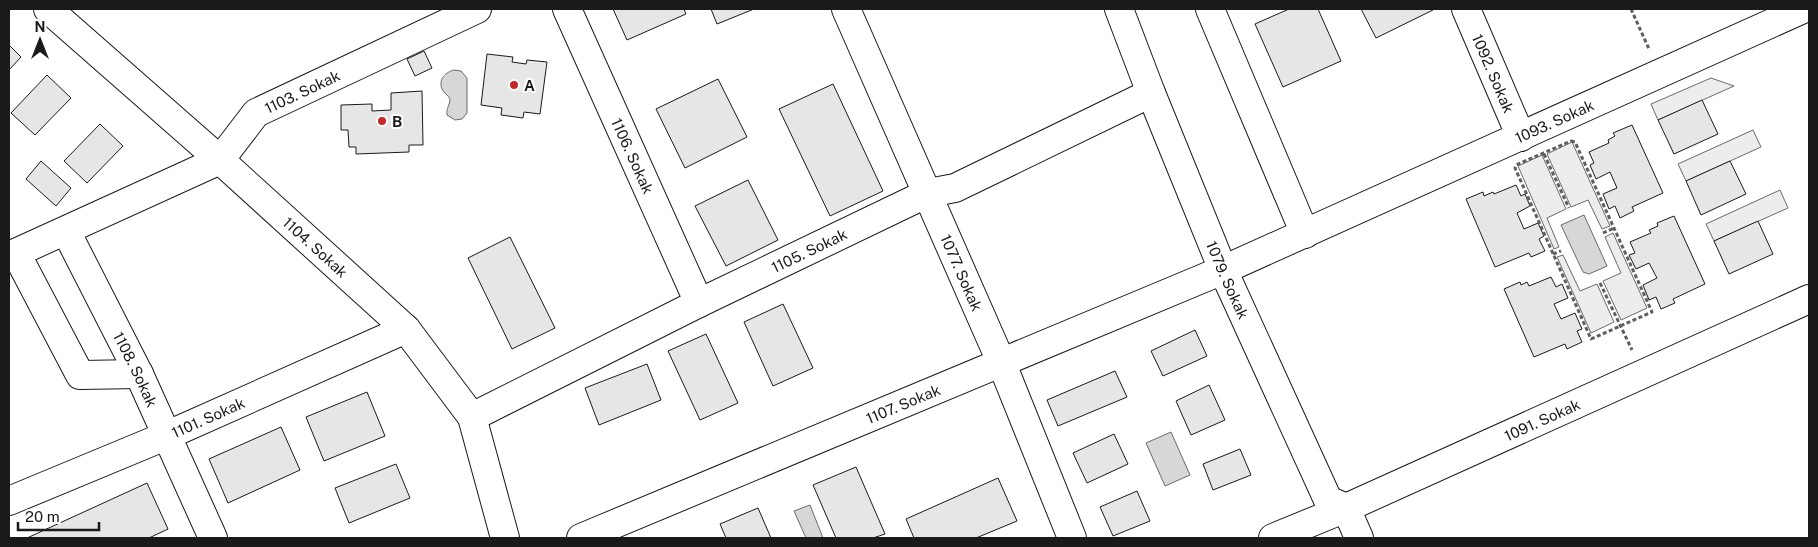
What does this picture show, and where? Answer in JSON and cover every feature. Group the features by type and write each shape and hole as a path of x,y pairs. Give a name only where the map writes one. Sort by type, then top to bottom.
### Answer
{"street":[{"name":"1104. Sokak","path":"48,9 220,160 406,330 472,417 505,538"},
{"name":"1106. Sokak","path":"567,9 699,303"},
{"name":"1077. Sokak","path":"846,9 1002,364 1072,538"},
{"name":"1079. Sokak","path":"1119,9 1223,270 1328,500 1346,508"},
{"name":"1092. Sokak","path":"1466,9 1533,140"},
{"name":"1093. Sokak","path":"1223,270 1533,140 1660,73 1803,9"},
{"path":"1213,10 1305,234"},
{"name":"1103. Sokak","path":"13,255 220,160 256,113 468,11"},
{"name":"1105. Sokak","path":"472,417 699,303 928,193 955,188 1151,93"},
{"name":"1108. Sokak","path":"66,231 139,374 213,538"},
{"path":"13,255 80,375 139,374"},
{"name":"1107. Sokak","path":"582,538 1223,270"},
{"name":"1091. Sokak","path":"1274,538 1346,508 1809,299"},
{"name":"1101. Sokak","path":"9,501 168,435 406,330"},
{"path":"1346,508 1359,538"}],"path":[{"path":"1631,9 1660,73"},
{"path":"1569,208 1533,140 1515,168 1591,339 1652,312 1575,142"},
{"path":"1603,233 1614,228"},
{"path":"1553,254 1561,251"},
{"path":"1600,282 1644,374"}],"shaded area":[{"path":"454,70 461,71 467,78 467,113 462,119 455,120 447,115 450,99 441,85 443,76"},
{"path":"1711,78 1734,86 1658,120 1651,104"},
{"path":"1753,130 1761,147 1686,181 1678,164"},
{"path":"1572,142 1610,226 1602,229 1588,200 1571,207 1547,154"},
{"path":"1542,155 1566,209 1547,218 1559,247 1554,249 1518,166"},
{"path":"1780,190 1788,208 1714,241 1706,224"},
{"path":"1584,215 1607,266 1589,274 1583,272 1561,225"},
{"path":"1613,233 1647,308 1621,320 1603,281 1621,273 1605,237"},
{"path":"1563,255 1580,291 1597,284 1614,322 1591,333 1557,257"},
{"path":"1171,432 1190,475 1165,486 1146,443"},
{"path":"810,505 823,538 806,538 794,511"}],"building":[{"path":"613,9 684,9 686,14 627,40"},
{"path":"711,9 754,9 717,24"},
{"path":"1289,9 1318,9 1341,61 1283,87 1255,24"},
{"path":"1361,9 1432,9 1433,10 1376,38"},
{"path":"9,45 21,57 9,70"},
{"path":"424,51 432,68 415,76 407,59"},
{"name":"A","path":"487,54 513,57 512,62 526,64 527,60 547,62 540,114 524,112 523,118 501,115 502,108 481,105"},
{"path":"47,75 71,98 35,135 11,113"},
{"path":"718,79 747,137 685,168 656,109"},
{"path":"833,84 883,191 830,216 779,109"},
{"name":"B","path":"422,91 423,145 409,145 409,152 356,154 356,147 349,147 348,130 341,130 341,105 372,104 372,111 391,110 391,93"},
{"path":"1702,100 1718,134 1674,154 1658,120"},
{"path":"100,124 123,146 87,183 64,161"},
{"path":"1632,125 1663,193 1632,207 1634,211 1620,218 1615,206 1609,209 1603,194 1617,188 1610,172 1596,179 1590,165 1594,163 1589,152 1609,143 1608,140 1615,136 1613,133"},
{"path":"41,161 71,188 56,206 26,179"},
{"path":"1730,161 1746,194 1701,215 1686,181"},
{"path":"748,180 778,240 726,266 695,206"},
{"path":"1516,185 1521,196 1525,194 1530,206 1517,213 1524,229 1538,223 1544,236 1539,239 1545,251 1531,257 1529,253 1495,267 1466,199 1483,192 1484,196 1493,192 1494,194"},
{"path":"1674,216 1705,284 1673,299 1675,303 1661,309 1656,297 1649,300 1643,285 1657,278 1649,263 1636,269 1629,255 1635,253 1630,242 1651,233 1649,230 1658,226 1657,223"},
{"path":"1758,221 1773,254 1729,274 1714,241"},
{"path":"510,237 555,328 512,349 468,258"},
{"path":"1551,277 1556,287 1562,284 1568,298 1554,304 1561,319 1575,313 1582,329 1577,331 1582,342 1567,349 1565,344 1534,357 1504,289 1520,282 1521,285 1527,282 1529,286"},
{"path":"783,304 813,368 773,386 744,322"},
{"path":"1195,330 1207,356 1163,376 1151,351"},
{"path":"706,334 738,403 700,420 668,351"},
{"path":"647,364 661,400 599,425 585,388"},
{"path":"1115,371 1127,397 1058,426 1047,400"},
{"path":"1209,385 1225,420 1191,435 1176,401"},
{"path":"367,392 385,436 324,461 306,417"},
{"path":"281,427 300,470 228,503 209,459"},
{"path":"1114,434 1128,464 1087,483 1073,453"},
{"path":"1240,449 1251,475 1213,490 1203,464"},
{"path":"396,464 410,498 349,523 335,488"},
{"path":"856,467 885,534 873,538 836,538 813,485"},
{"path":"998,478 1017,521 976,538 914,538 906,519"},
{"path":"147,483 168,529 149,538 27,538"},
{"path":"1137,491 1150,521 1113,536 1100,507"},
{"path":"758,508 771,538 726,538 720,524"}],"place":[{"name":"A","path":"514,85"},
{"name":"B","path":"382,121"}]}
